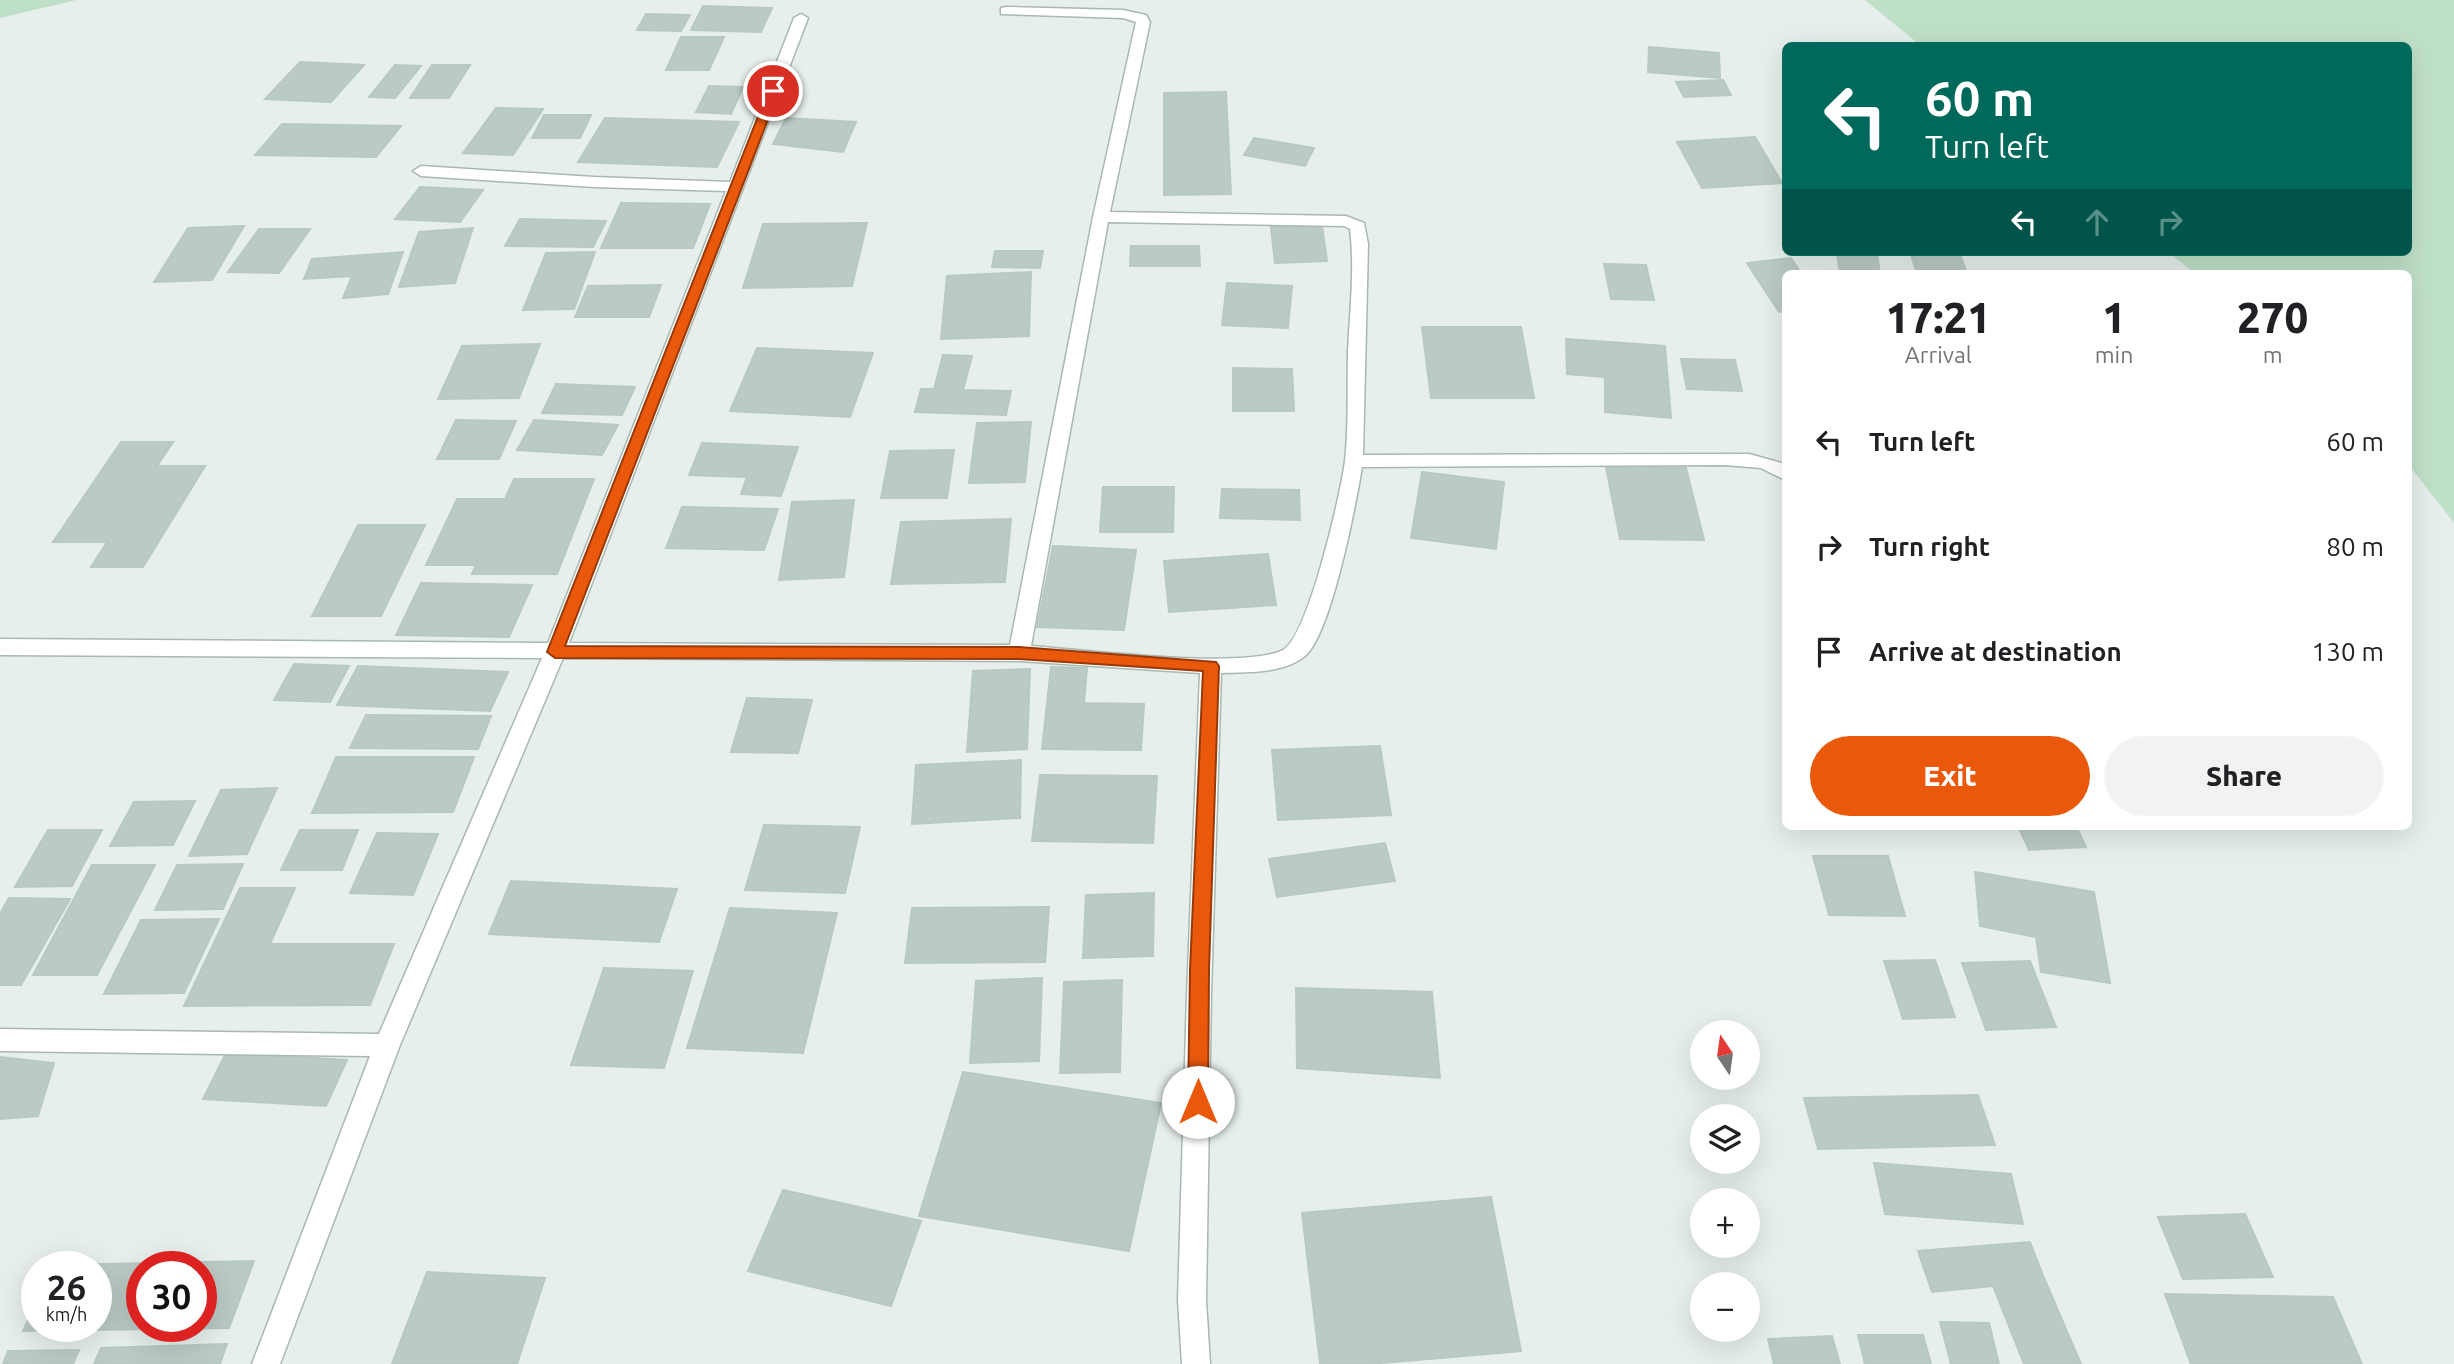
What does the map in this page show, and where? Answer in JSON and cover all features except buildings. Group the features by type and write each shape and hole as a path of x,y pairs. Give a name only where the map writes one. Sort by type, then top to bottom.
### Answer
{"street":[{"path":"1006,11 1123,14 1141,18 1143,22 1101,217 1019,653"},
{"path":"266,1364 387,1045 555,652 801,19"},
{"path":"421,171 594,182 736,187"},
{"path":"0,647 1019,653 1211,666 1279,660 1301,650 1310,633 1350,485 1354,461 1360,244 1358,226 1346,221 1101,217"},
{"path":"1354,461 1725,459 1755,460 1774,465 1782,472"},
{"path":"1196,1364 1192,1300 1200,953 1211,666"},
{"path":"0,1040 387,1045"}],"green space":[{"path":"0,0 76,0 0,18"},
{"path":"1865,0 2454,0 2454,523 2412,469 2412,270 2190,270 2173,256 2412,256 2412,42 1916,42"}],"route":[{"path":"773,91 555,652 1019,653 1211,666 1199,970 1198,1102"}]}
